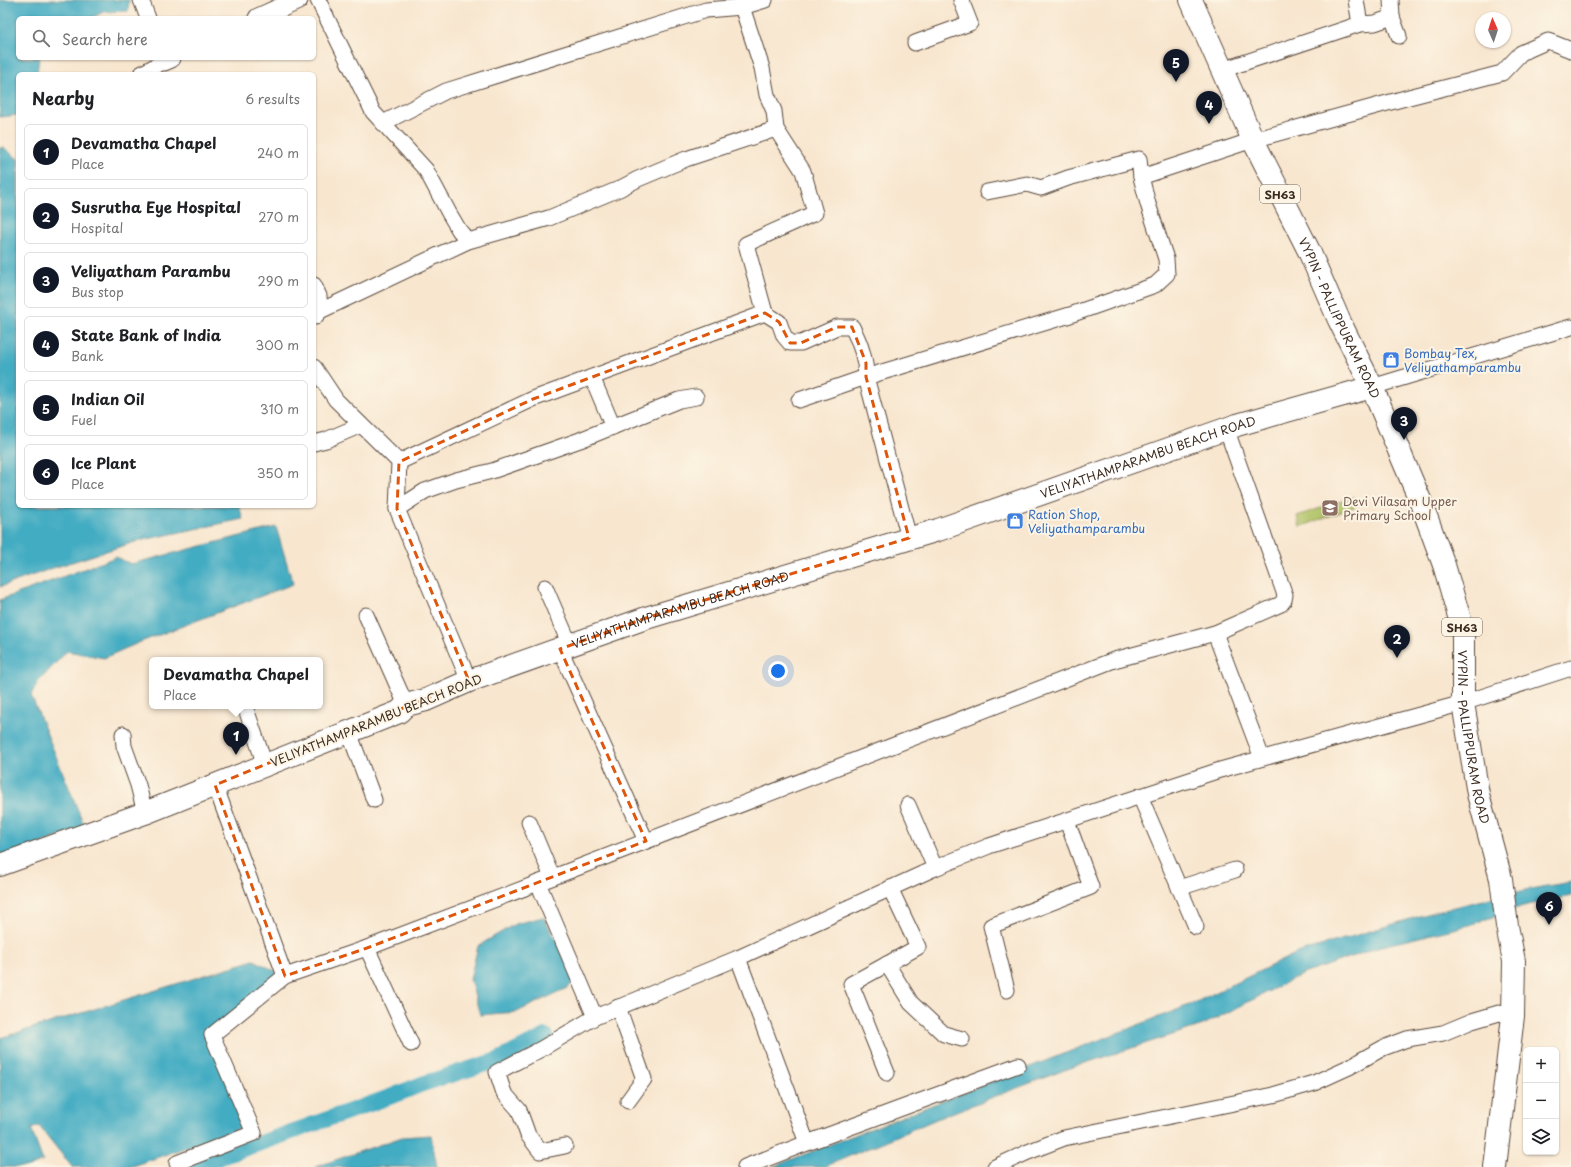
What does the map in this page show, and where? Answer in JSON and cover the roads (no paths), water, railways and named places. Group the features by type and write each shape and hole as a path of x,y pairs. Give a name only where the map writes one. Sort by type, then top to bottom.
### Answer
{"main road":[{"name":"VYPIN - PALLIPPURAM ROAD","path":"1191,0 1253,140 1309,251 1339,320 1372,388 1428,522 1444,565 1463,630 1463,704 1478,794 1501,879 1507,926 1514,961 1513,1016 1495,1167"},
{"name":"VELIYATHAMPARAMBU BEACH ROAD","path":"0,865 145,813 399,712 406,705 426,700 469,681 646,618 938,530 1226,428 1372,388"}],"street":[{"path":"141,0 147,16"},
{"path":"262,16 298,0"},
{"path":"318,0 373,112 426,170 459,230 468,241"},
{"path":"383,123 446,91 706,10 742,7 764,0"},
{"path":"915,43 970,23 961,0"},
{"path":"1356,0 1360,24"},
{"path":"1391,0 1392,17 1399,36"},
{"path":"742,7 762,68 767,95 774,111 776,129 803,171 815,212 746,244 765,313 780,322 784,336 790,343 801,343 837,327 852,327 860,342 866,364 866,378 909,538"},
{"path":"1222,70 1360,24 1375,23 1392,17"},
{"path":"1141,177 1253,140 1502,73 1521,53 1548,41 1571,50"},
{"path":"146,72 167,63"},
{"path":"317,314 468,241 549,218 686,159 776,129"},
{"path":"799,400 1070,315 1154,285 1166,274 1166,259 1148,204 1141,177 1139,160 1068,178 1041,188 1027,184 987,192"},
{"path":"316,289 319,296 317,314"},
{"path":"399,462 533,399 765,313"},
{"path":"1372,388 1571,327"},
{"path":"316,370 336,400 399,462 397,509 469,681"},
{"path":"592,377 613,427"},
{"path":"397,509 425,491 456,480 492,471 613,427 679,400 696,396"},
{"path":"316,442 326,440 361,425"},
{"path":"178,1165 254,1133 212,1035 285,976 367,948 538,883 1114,660 1215,633 1281,604 1285,595 1226,428"},
{"path":"545,587 565,647 646,841"},
{"path":"366,615 406,705"},
{"path":"1215,633 1262,758"},
{"path":"565,1146 540,1151 528,1135 519,1110 504,1093 497,1072 541,1049 595,1017 618,1006 738,958 890,888 989,846 1220,770 1463,704 1571,668"},
{"path":"246,709 265,765"},
{"path":"349,732 374,800"},
{"path":"123,734 124,746 138,785 145,813"},
{"path":"215,785 285,976"},
{"path":"1140,796 1196,927"},
{"path":"908,805 935,868"},
{"path":"1007,990 991,926 1091,887 1067,821"},
{"path":"529,822 552,877"},
{"path":"1179,888 1234,870"},
{"path":"538,883 595,1017"},
{"path":"887,1073 851,984 918,947 890,888"},
{"path":"367,948 411,1044"},
{"path":"738,958 807,1143"},
{"path":"887,964 911,1003 944,1034 962,1039"},
{"path":"618,1006 644,1078 628,1102"},
{"path":"995,1167 1064,1138 1274,1095 1314,1083 1349,1068 1383,1048 1408,1038 1443,1033 1472,1021 1499,1013 1513,1016"},
{"path":"745,1167 1018,1065"}],"water":[{"path":"0,0 129,0 128,11 103,12 96,16 16,16 16,60 39,60 37,72 16,72 16,115 0,117"},
{"path":"3,147 16,157 16,508 240,508 243,519 138,541 50,569 0,587 0,148"},
{"path":"276,527 293,584 138,643 104,658 67,651 38,682 31,695 85,827 0,859 0,600 116,557 131,564"},
{"path":"1571,882 1571,896 1523,906 1470,925 1382,946 1303,974 1203,1025 1070,1068 946,1115 824,1167 772,1167 1192,1004 1297,953 1437,911 1530,889"},
{"path":"543,917 578,977 569,987 517,1012 480,1015 470,979 478,946 515,924"},
{"path":"254,960 285,976 212,1035 250,1125 130,1167 72,1167 39,1126 31,1129 43,1161 28,1167 0,1167 0,1038"},
{"path":"431,1135 437,1167 315,1167 402,1137"}],"waterway":[{"path":"193,1167 422,1084 498,1060 546,1036"}],"place":[{"name":"Indian Oil","path":"1176,82"},
{"name":"State Bank of India","path":"1209,124"},
{"name":"Bombay Tex, Veliyathamparambu","path":"1391,360"},
{"name":"Veliyatham Parambu","path":"1404,440"},
{"name":"Devi Vilasam Upper Primary School","path":"1330,508"},
{"name":"Ration Shop, Veliyathamparambu","path":"1015,521"},
{"name":"Susrutha Eye Hospital","path":"1397,658"},
{"name":"Devamatha Chapel","path":"236,755"},
{"name":"Ice Plant","path":"1549,925"}]}
